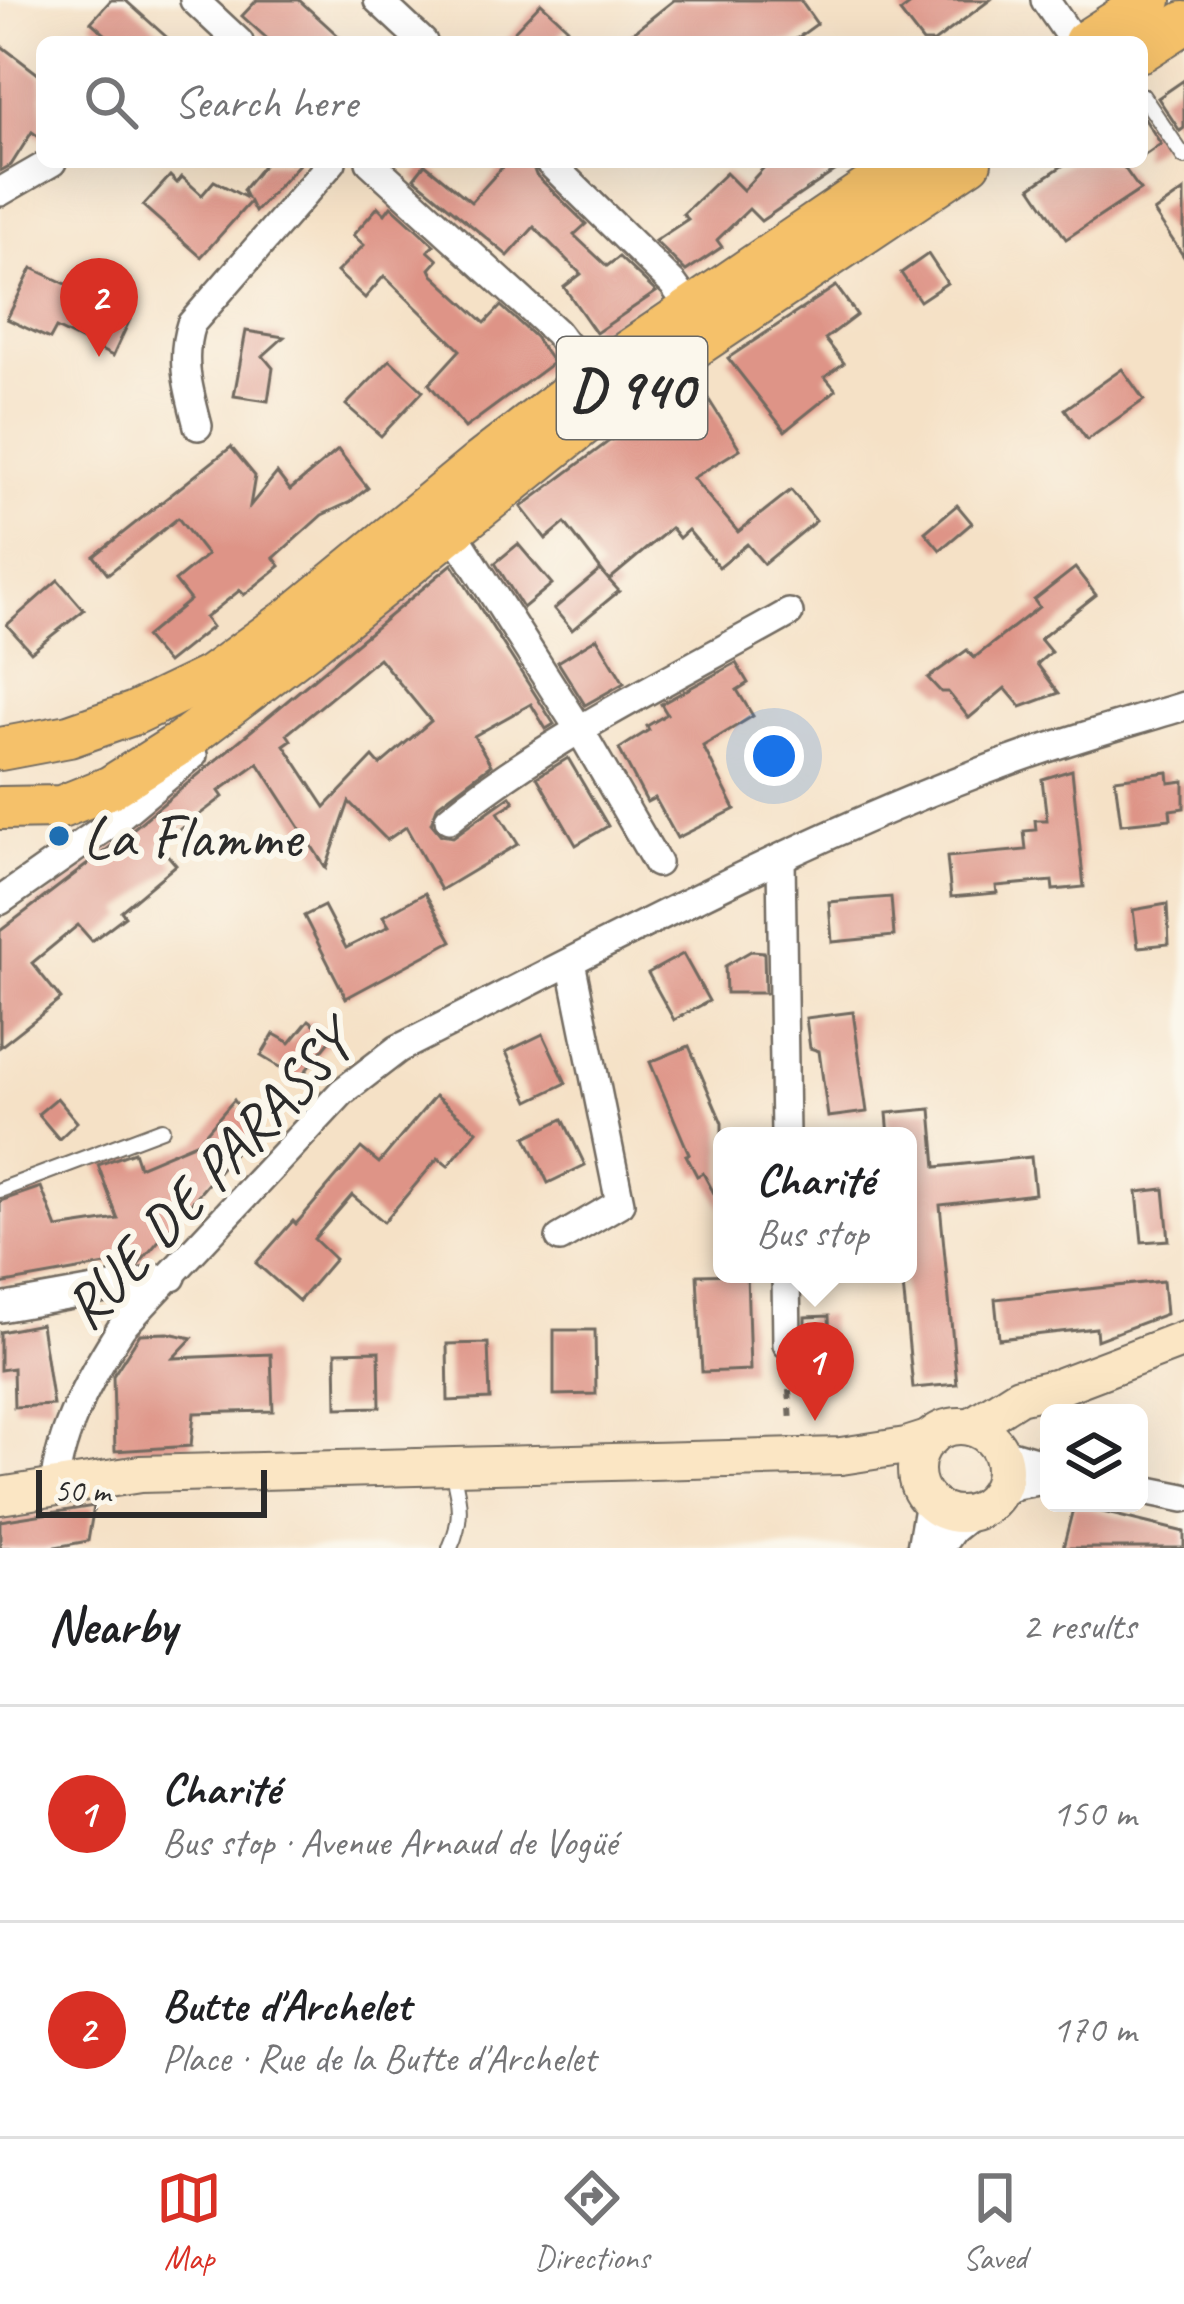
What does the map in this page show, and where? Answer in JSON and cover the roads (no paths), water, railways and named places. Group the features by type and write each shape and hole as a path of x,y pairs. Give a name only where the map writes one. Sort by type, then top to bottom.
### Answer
{"main road":[{"path":"1094,36 1150,0"},
{"path":"1148,46 1184,23"},
{"name":"D 940","path":"0,748 69,736 135,713 210,677 441,515 900,168"},
{"name":"D 940","path":"700,321 960,168"},
{"name":"D 940","path":"1,808 61,807 112,787 235,703 441,515"}],"street":[{"path":"379,0 417,36"},
{"path":"1046,0 1070,36"},
{"path":"204,9 233,36"},
{"path":"0,192 42,168"},
{"path":"198,426 184,367 191,324 327,168"},
{"path":"377,168 556,332 601,390"},
{"path":"555,168 674,284 700,321"},
{"path":"441,515 581,732 657,863"},
{"path":"449,819 581,732 789,613"},
{"path":"0,901 110,824 199,750 235,703"},
{"name":"RUE DE PARASSY","path":"54,1487 58,1452 122,1327 342,1092 398,1049 781,859 1010,760 1184,706"},
{"path":"781,859 784,1127"},
{"path":"560,1238 620,1203 571,962"},
{"path":"0,1308 172,1277"},
{"path":"786,1283 787,1344"},
{"path":"989,1442 1058,1387 1184,1339"},
{"path":"0,1496 140,1474 842,1456 906,1446 949,1428 1040,1462"},
{"path":"921,1548 924,1493 916,1468 920,1451 931,1438"},
{"path":"985,1503 1004,1465 989,1442"},
{"path":"842,1456 899,1472 942,1510 985,1503"},
{"path":"939,1548 952,1530 985,1503 1016,1485 1040,1481"},
{"path":"1148,1491 1184,1498"}],"lane":[{"path":"1148,104 1184,157"},
{"path":"0,1190 162,1129"},
{"path":"450,1548 461,1507 451,1466"}],"place":[{"name":"Butte d'Archelet","path":"99,357"},
{"name":"La Flamme","path":"59,836"},
{"name":"Charité","path":"815,1421"}]}
